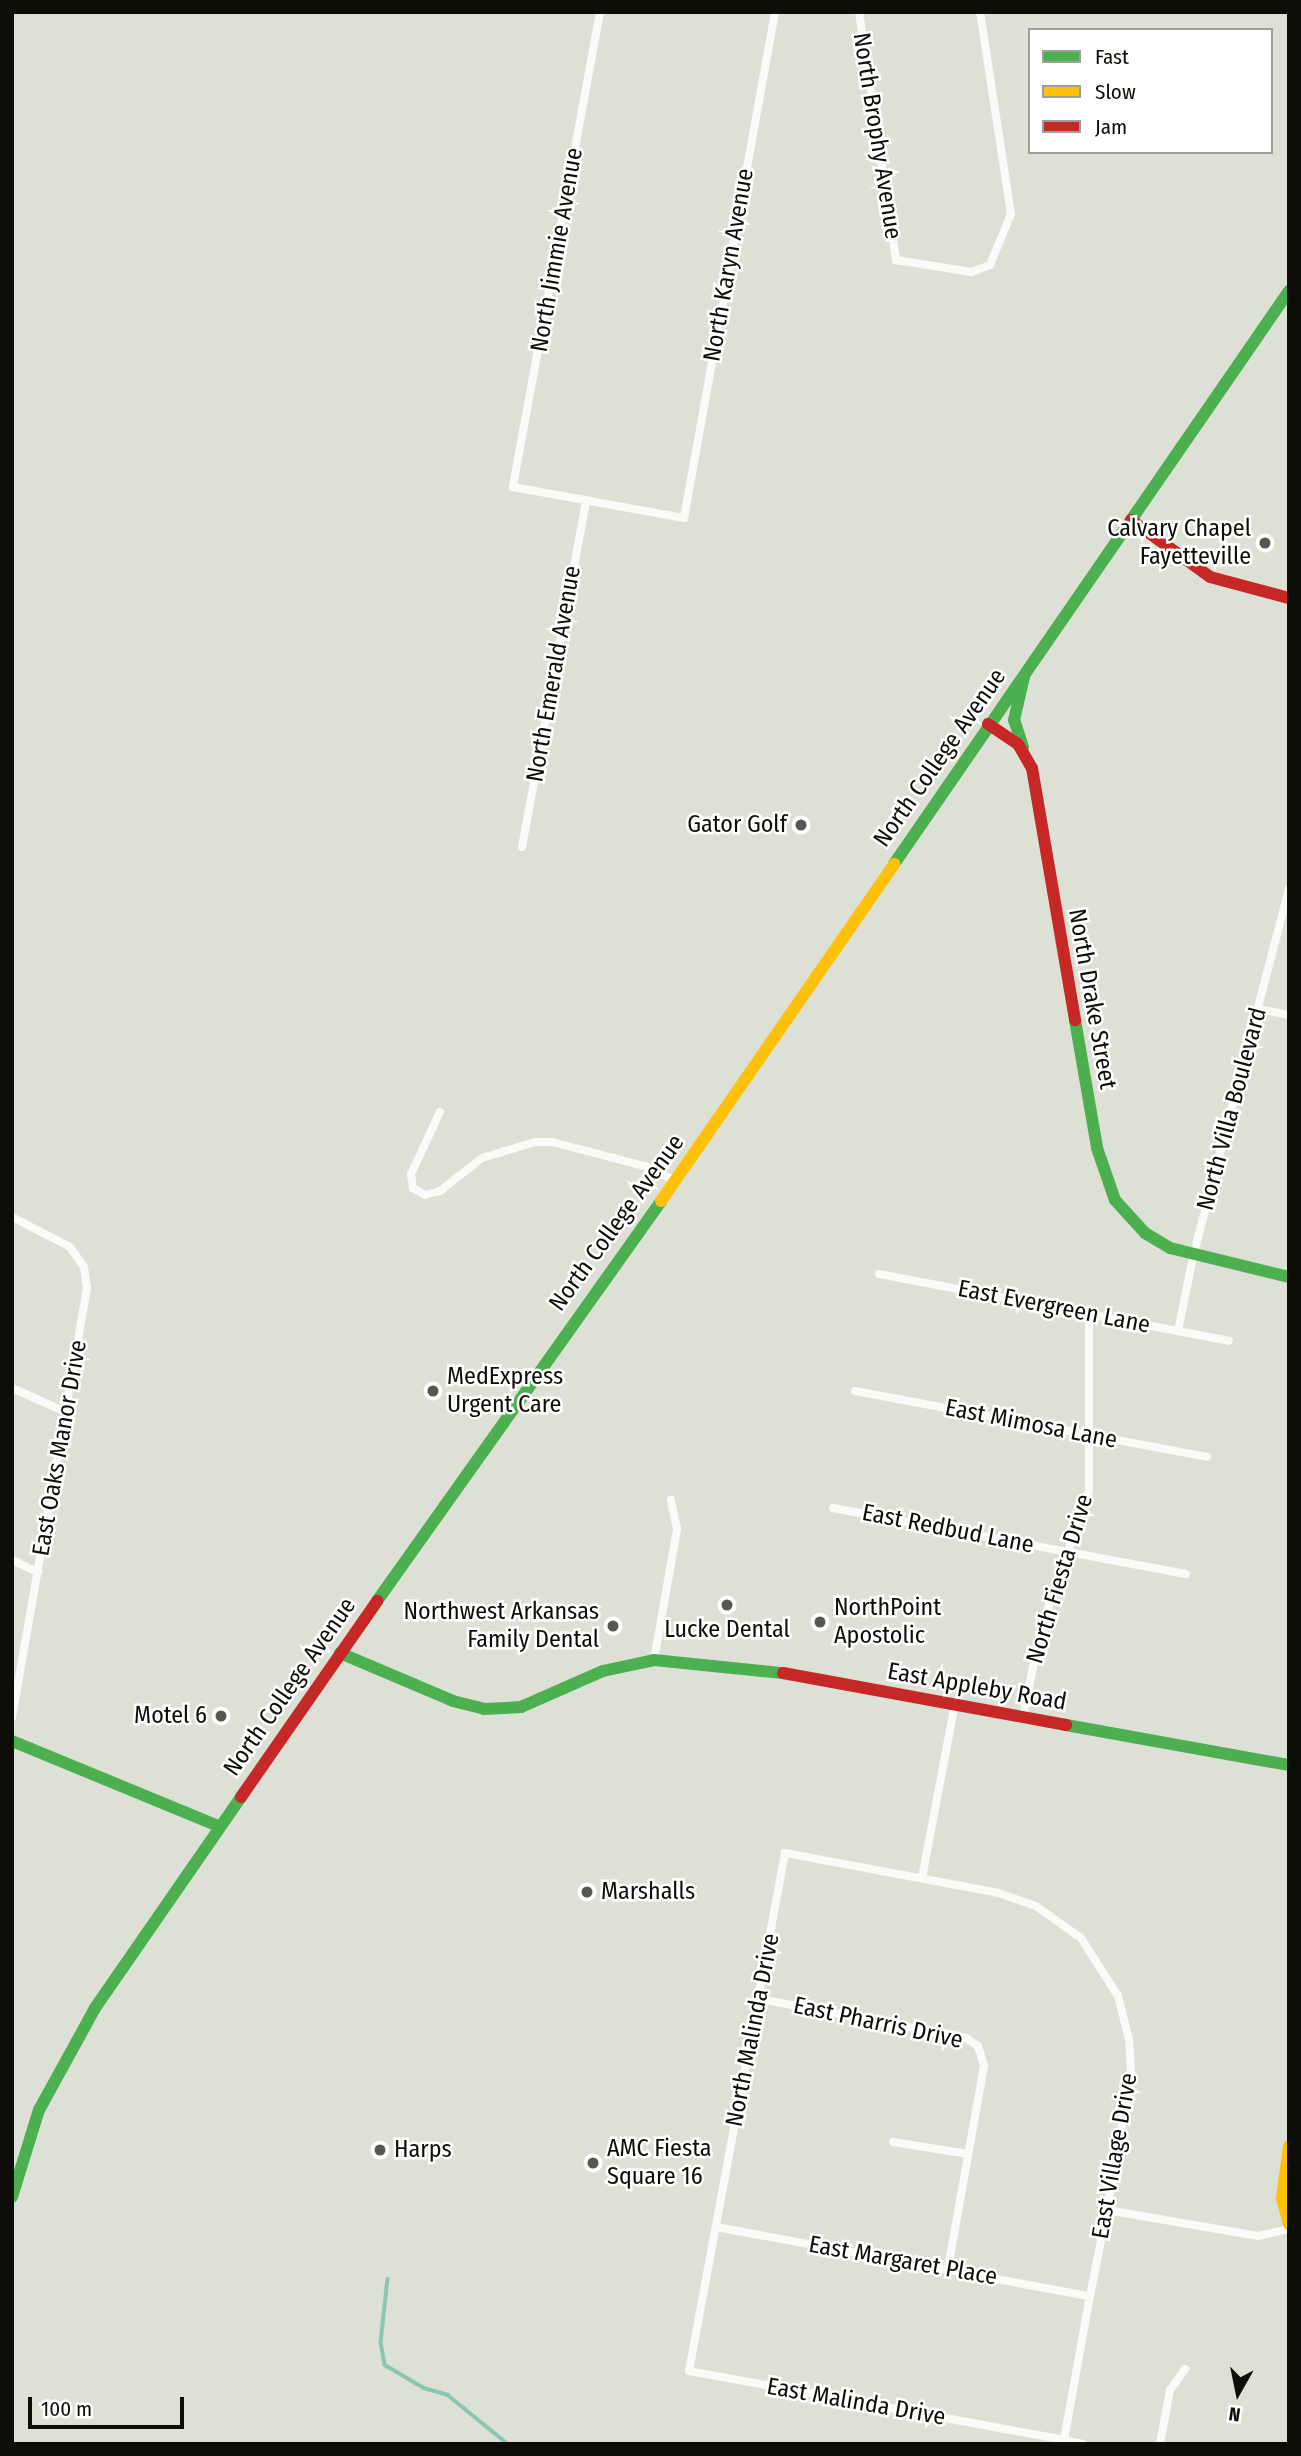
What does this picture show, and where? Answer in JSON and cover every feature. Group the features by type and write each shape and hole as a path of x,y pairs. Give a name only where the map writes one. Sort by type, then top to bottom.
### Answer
{"main road":[{"name":"North College Avenue","path":"12,2197 39,2110 66,2056 218,1826 675,1181 988,723 1289,291"},
{"path":"1131,520 1210,577 1289,598"},
{"name":"North Drake Street","path":"1025,671 1014,720 1032,768 1104,1178 1134,1224 1157,1241 1193,1256 1289,1277"},
{"path":"988,723 1024,750"},
{"name":"East Appleby Road","path":"340,1653 453,1701 496,1710 521,1707 603,1671 654,1660 751,1668 1289,1765"},
{"path":"12,1741 218,1826"},
{"path":"1289,2146 1282,2198 1289,2226"}],"street":[{"name":"North Jimmie Avenue","path":"586,500 513,487 600,12"},
{"name":"North Karyn Avenue","path":"586,500 684,517 775,12"},
{"name":"North Brophy Avenue","path":"859,12 896,260 982,270 995,258 1009,221 1011,205 980,12"},
{"name":"North Emerald Avenue","path":"522,847 586,500"},
{"name":"North Villa Boulevard","path":"1178,1331 1193,1256 1286,914 1289,888"},
{"path":"1258,1009 1289,1015"},
{"path":"440,1112 411,1174 413,1188 425,1195 440,1191 482,1158 535,1142 552,1142 648,1167 675,1181"},
{"name":"East Oaks Manor Drive","path":"12,1217 70,1247 87,1277 12,1718"},
{"name":"East Evergreen Lane","path":"879,1274 1229,1341"},
{"name":"North Fiesta Drive","path":"1023,1717 1041,1628 1086,1506 1090,1436 1089,1314"},
{"path":"12,1388 66,1412"},
{"name":"East Mimosa Lane","path":"855,1391 1207,1457"},
{"path":"654,1660 677,1529 671,1500"},
{"name":"East Redbud Lane","path":"833,1508 1186,1574"},
{"path":"12,1560 38,1572"},
{"path":"922,1878 955,1703"},
{"name":"East Village Drive","path":"785,1853 999,1893 1036,1906 1081,1938 1108,1974 1125,2015 1131,2056 1107,2210 1064,2442"},
{"name":"North Malinda Drive","path":"689,2371 785,1853"},
{"name":"East Pharris Drive","path":"760,1999 966,2038 978,2046 984,2066 948,2269"},
{"path":"893,2142 968,2154"},
{"path":"1107,2210 1258,2236 1289,2226"},
{"name":"East Margaret Place","path":"716,2227 1090,2295"},
{"path":"1160,2444 1170,2390 1185,2369"},
{"name":"East Malinda Drive","path":"689,2371 1083,2444"}],"waterway":[{"path":"388,2279 381,2342 385,2365 424,2388 448,2395 508,2444"}],"traffic: fast":[{"path":"894,864 1289,291"},
{"path":"1023,747 1014,720 1024,677"},
{"path":"1075,1020 1097,1148 1115,1200 1145,1233 1170,1248 1289,1277"},
{"path":"377,1601 661,1201"},
{"path":"340,1653 453,1701 484,1709 521,1707 603,1671 654,1660 783,1673"},
{"path":"1066,1725 1289,1765"},
{"path":"12,1741 218,1826"},
{"path":"12,2197 39,2110 95,2008 241,1797"}],"traffic: slow":[{"path":"661,1201 894,864"},
{"path":"1289,2146 1282,2198 1289,2224"}],"traffic: jam":[{"path":"1131,520 1210,577 1289,598"},
{"path":"988,724 1018,744 1032,768 1075,1020"},
{"path":"241,1797 377,1601"},
{"path":"783,1673 1066,1725"}],"place":[{"name":"Calvary Chapel Fayetteville","path":"1265,543"},
{"name":"Gator Golf","path":"801,825"},
{"name":"MedExpress Urgent Care","path":"433,1391"},
{"name":"Lucke Dental","path":"727,1605"},
{"name":"NorthPoint Apostolic","path":"820,1622"},
{"name":"Northwest Arkansas Family Dental","path":"613,1626"},
{"name":"Motel 6","path":"221,1716"},
{"name":"Marshalls","path":"587,1892"},
{"name":"Harps","path":"380,2150"},
{"name":"AMC Fiesta Square 16","path":"593,2163"}]}
